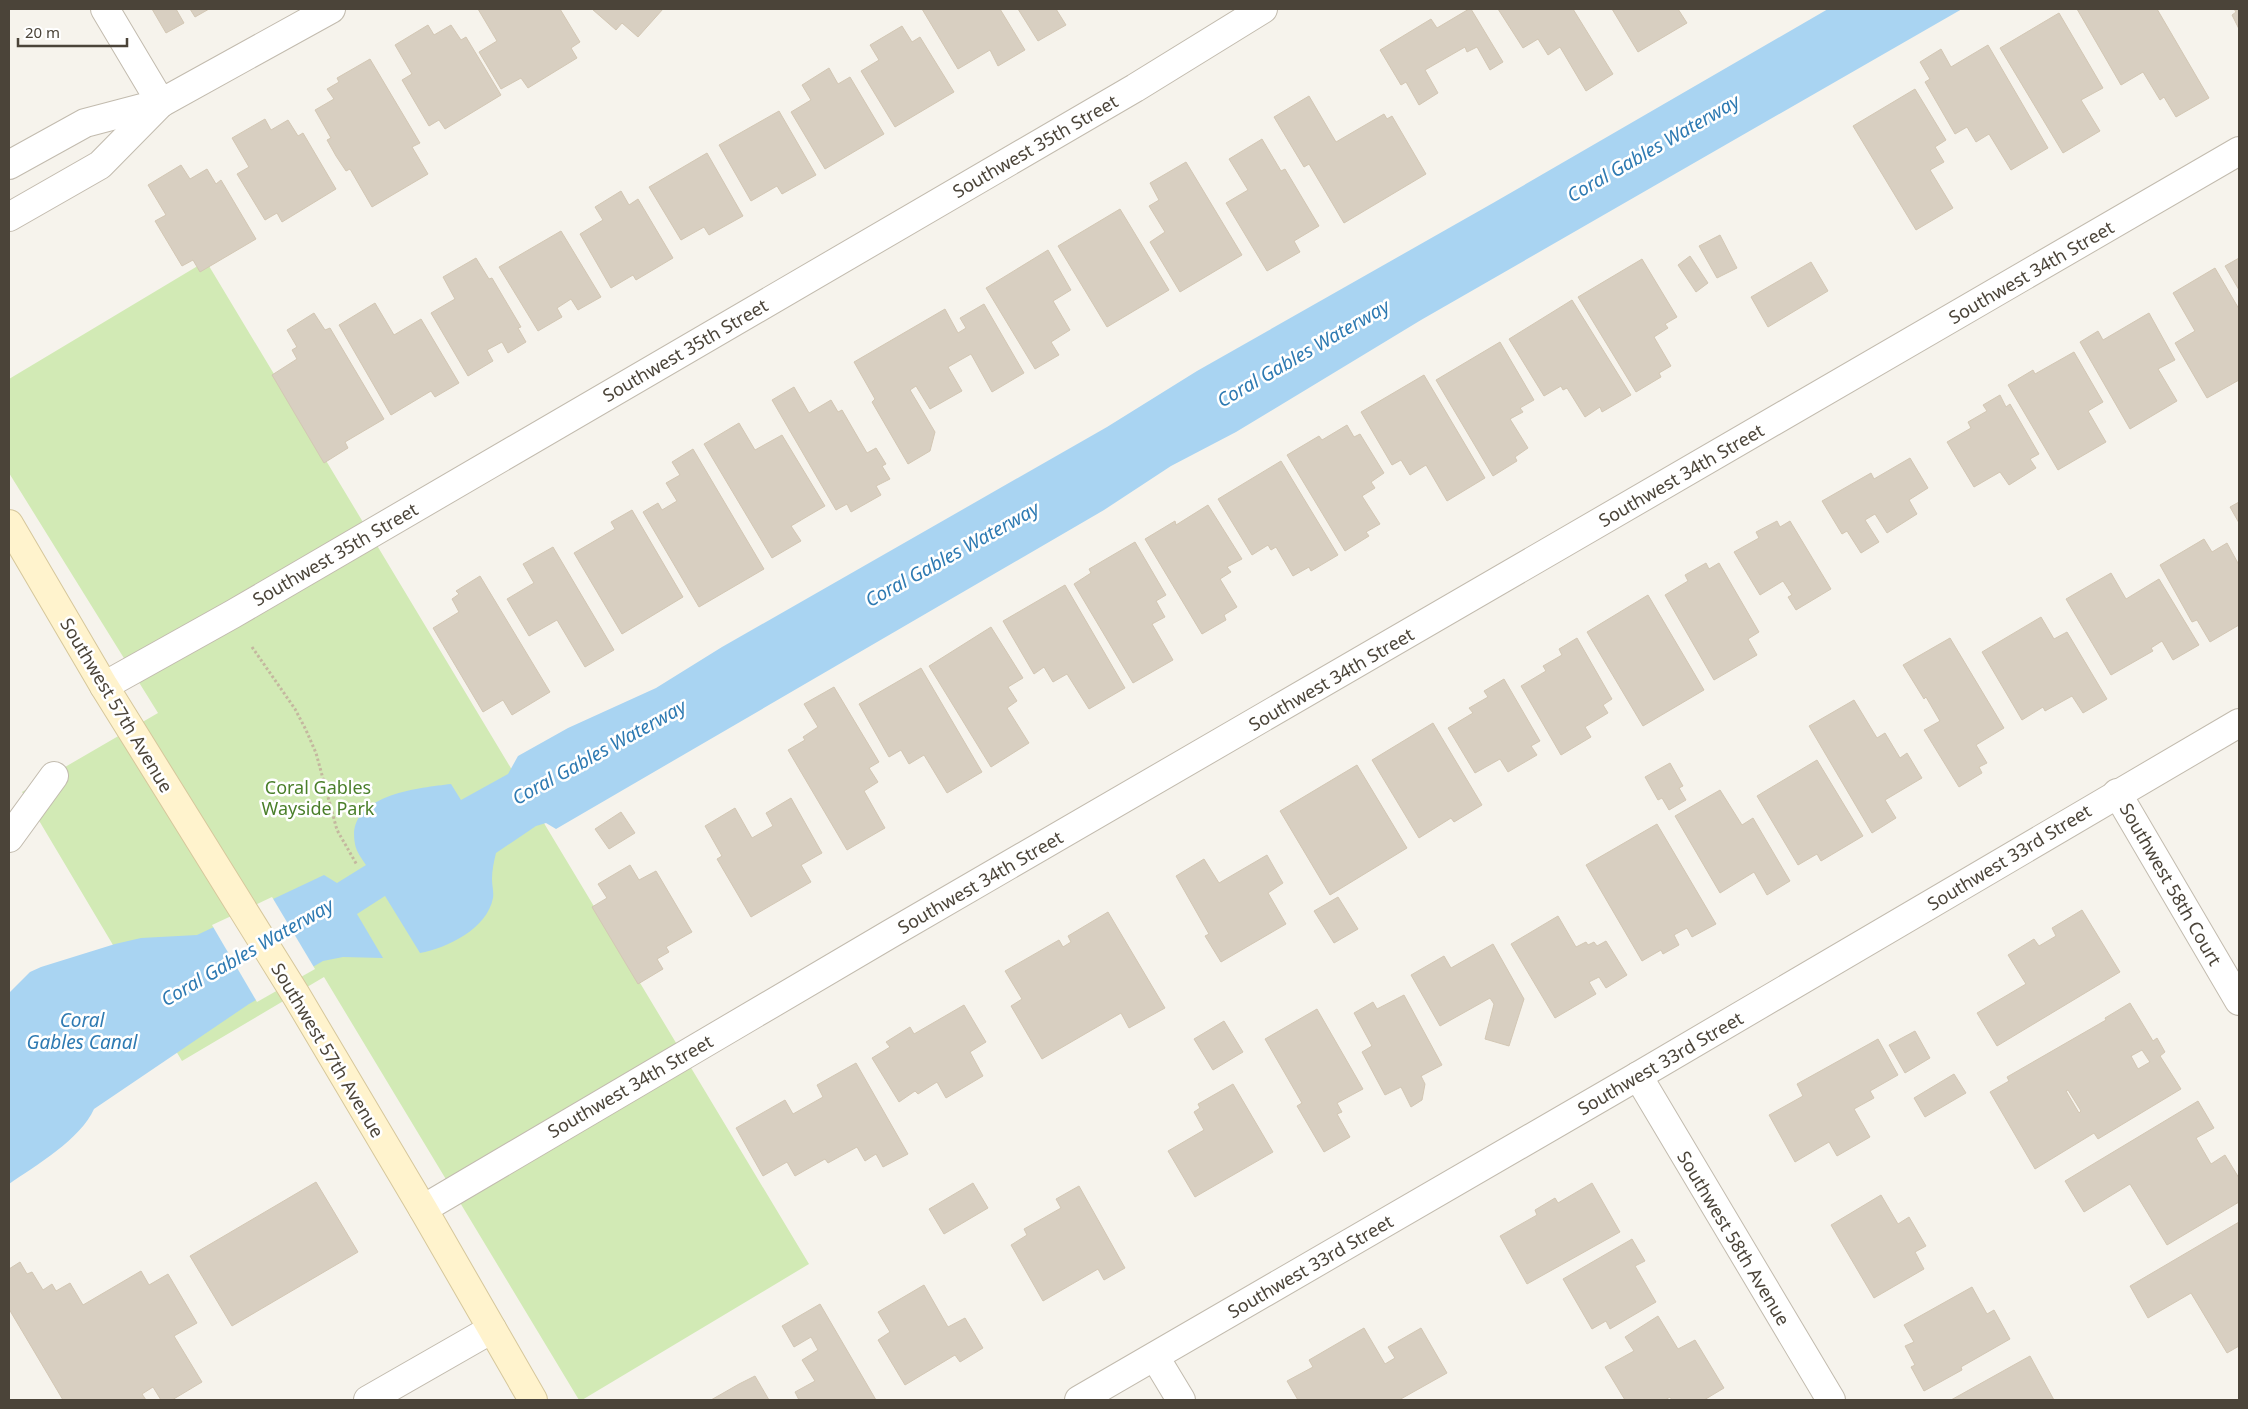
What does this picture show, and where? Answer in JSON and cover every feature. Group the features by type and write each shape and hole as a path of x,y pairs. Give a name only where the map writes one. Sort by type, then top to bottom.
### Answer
{"main road":[{"name":"Southwest 57th Avenue","path":"9,524 104,686 296,995 423,1208 533,1400"}],"street":[{"path":"105,9 161,103"},
{"path":"9,165 85,123 161,103 331,9"},
{"name":"Southwest 35th Street","path":"104,686 250,604 1135,88 1256,11"},
{"path":"9,217 100,165 161,103"},
{"name":"Southwest 34th Street","path":"423,1208 898,929 2239,151"},
{"name":"Southwest 33rd Street","path":"1079,1400 1638,1076 2239,723"},
{"path":"9,838 54,776"},
{"name":"Southwest 58th Court","path":"2117,793 2239,1001"},
{"name":"Southwest 58th Avenue","path":"1638,1076 1831,1400"},
{"path":"368,1400 492,1329"},
{"path":"1155,1357 1181,1400"}],"path":[{"path":"252,646 295,709 306,730 316,752 337,830 357,865"}],"green space":[{"name":"Coral Gables Wayside Park","path":"206,261 809,1264 582,1400 579,1400 324,977 182,1061 22,792 158,713 9,473 9,379"}],"water":[{"name":"Coral Gables Canal","path":"1828,9 1962,9 1421,320 1236,432 1171,466 1104,510 556,829 546,823 536,826 496,853 492,876 493,898 489,909 474,928 453,942 420,953 385,896 357,914 383,958 343,957 323,961 249,1004 94,1109 88,1120 68,1141 9,1184 9,993 30,972 115,944 141,938 197,935 324,875 337,883 366,865 359,855 355,844 355,828 361,815 372,805 387,797 403,792 451,784 461,800 508,774 518,756 568,728 656,688 722,647 1107,427 1197,371 1493,203"}],"pier":[{"path":"272,897 315,969 257,1002 212,925"}],"building":[{"path":"152,9 176,9 184,23 166,33"},
{"path":"190,9 209,9 195,17"},
{"path":"478,9 560,9 580,42 571,48 577,58 528,88 521,78 501,89 479,52 497,41"},
{"path":"592,9 663,9 638,37 622,23 616,30"},
{"path":"922,9 1000,9 1025,50 998,66 990,50 958,69"},
{"path":"1018,9 1056,9 1066,25 1038,41"},
{"path":"1471,9 1503,62 1490,70 1477,47 1467,52 1465,47 1425,70 1438,93 1419,105 1406,82 1401,85 1380,50 1431,19 1437,28"},
{"path":"1498,9 1573,9 1613,74 1586,91 1560,47 1548,55 1538,39 1523,48"},
{"path":"1612,9 1678,9 1687,23 1638,52"},
{"path":"2077,9 2157,9 2209,98 2176,117 2164,97 2160,100 2143,72 2121,85"},
{"path":"2234,9 2239,9 2239,29 2232,15 2236,12"},
{"path":"2059,13 2103,88 2081,100 2100,131 2063,153 2000,48"},
{"path":"428,25 434,35 451,25 461,40 466,37 501,95 445,129 439,120 429,126 402,80 412,74 395,45"},
{"path":"902,26 912,42 920,37 954,92 895,127 861,71 879,60 870,45"},
{"path":"1988,45 2048,148 2011,170 1989,134 1976,142 1967,127 1955,134 1925,82 1930,79 1920,62 1941,49 1951,67"},
{"path":"370,59 420,143 412,147 428,174 372,207 350,169 346,171 336,156 327,140 331,138 315,110 334,99 327,89 339,82 337,78"},
{"path":"829,68 838,84 850,77 884,134 825,169 791,112 811,100 802,85"},
{"path":"1915,89 1946,140 1935,147 1944,162 1930,170 1953,208 1916,230 1853,126"},
{"path":"1309,96 1336,142 1384,114 1387,119 1392,116 1426,174 1344,223 1309,164 1304,167 1274,117"},
{"path":"779,111 816,175 782,194 777,186 751,201 719,145"},
{"path":"265,119 271,130 288,120 298,136 303,133 336,189 282,222 277,213 265,220 237,174 249,167 232,138"},
{"path":"1262,139 1281,171 1285,169 1319,226 1294,241 1300,252 1267,271 1226,203 1248,190 1229,159"},
{"path":"707,153 743,216 709,235 704,227 681,240 649,187"},
{"path":"1186,162 1242,255 1180,292 1150,242 1165,232 1149,206 1159,200 1150,183"},
{"path":"181,165 190,179 207,169 216,184 221,180 256,239 200,272 193,260 182,266 155,221 166,215 148,185"},
{"path":"621,191 629,205 638,199 673,258 636,280 633,275 611,288 580,234 603,220 595,207"},
{"path":"1120,209 1169,290 1107,327 1058,246"},
{"path":"561,231 601,297 578,310 571,299 557,308 562,317 538,331 499,267"},
{"path":"1720,235 1737,268 1717,278 1699,246"},
{"path":"1048,250 1071,290 1053,301 1070,330 1051,342 1059,355 1035,369 986,288"},
{"path":"1690,256 1708,283 1696,292 1678,265"},
{"path":"476,258 489,279 492,278 521,327 518,328 526,342 508,353 502,342 487,350 493,361 468,376 431,313 455,299 443,277"},
{"path":"2239,258 2239,290 2225,266"},
{"path":"1642,259 1677,317 1665,324 1668,328 1654,337 1671,366 1659,373 1661,377 1636,392 1578,297"},
{"path":"1811,262 1828,291 1768,327 1751,297"},
{"path":"2215,268 2239,309 2239,380 2207,398 2175,343 2195,331 2173,293"},
{"path":"1572,300 1631,395 1602,412 1600,407 1585,417 1567,388 1563,390 1561,386 1544,396 1509,339"},
{"path":"375,303 394,335 421,319 459,383 435,397 431,391 391,415 339,325"},
{"path":"984,304 1024,373 992,392 971,354 948,367 962,391 930,409 916,386 910,390 935,432 930,451 908,464 872,402 875,399 854,362 945,309 958,333 966,328 960,318"},
{"path":"314,313 325,330 330,328 384,419 345,442 348,448 324,463 272,375 297,359 292,350 297,347 287,330"},
{"path":"2149,313 2175,360 2158,369 2177,401 2130,429 2080,342 2098,331 2103,340"},
{"path":"1500,342 1534,400 1520,408 1523,412 1510,419 1528,448 1515,457 1517,461 1493,476 1436,380"},
{"path":"2074,352 2103,402 2088,411 2106,442 2058,470 2008,385 2033,370 2035,374"},
{"path":"1424,375 1485,478 1447,501 1426,465 1410,475 1401,460 1392,465 1361,412"},
{"path":"794,387 809,413 831,400 838,412 842,410 867,453 876,448 886,464 882,466 890,479 876,486 881,495 851,512 847,504 836,510 772,400"},
{"path":"2000,395 2006,407 2010,404 2039,454 2030,459 2036,468 2009,485 2000,472 1974,487 1947,442 1971,428 1968,422 1987,411 1983,405"},
{"path":"739,423 755,450 782,435 825,506 791,526 801,541 772,558 704,444"},
{"path":"1347,425 1354,437 1360,434 1384,473 1371,482 1375,488 1362,496 1380,524 1366,532 1369,536 1345,551 1287,455 1319,436 1322,440"},
{"path":"693,449 764,569 699,607 643,512 658,503 662,510 677,501 666,483 680,475 672,462"},
{"path":"1910,458 1928,488 1909,500 1917,514 1887,533 1875,514 1865,520 1879,542 1861,553 1847,531 1842,534 1822,501 1871,473 1874,479"},
{"path":"1281,461 1338,555 1311,571 1309,567 1293,576 1276,547 1271,550 1268,545 1252,555 1218,499"},
{"path":"2239,502 2239,523 2230,507"},
{"path":"1208,505 1242,559 1227,567 1231,572 1220,579 1237,607 1224,615 1226,620 1202,634 1145,539 1175,521 1176,525"},
{"path":"632,510 683,597 622,634 574,553 615,529 611,522"},
{"path":"1777,521 1780,527 1790,521 1831,589 1796,610 1788,597 1792,595 1783,581 1760,595 1734,552 1759,538 1756,532"},
{"path":"2204,539 2212,552 2227,543 2239,565 2239,625 2210,642 2197,620 2192,622 2160,565"},
{"path":"1135,542 1166,595 1156,601 1165,617 1152,624 1173,660 1133,683 1074,584 1091,573 1089,569"},
{"path":"553,547 614,650 585,667 557,620 529,636 507,599 534,583 523,564"},
{"path":"1706,563 1709,569 1719,563 1759,632 1748,639 1757,655 1714,680 1665,595 1688,581 1685,575"},
{"path":"2111,573 2126,599 2159,579 2199,645 2173,660 2162,641 2151,648 2153,651 2111,675 2066,599"},
{"path":"480,576 550,692 512,715 503,700 483,712 433,628 459,612 452,599 459,594 456,591"},
{"path":"1065,585 1125,688 1089,709 1067,674 1053,682 1044,667 1034,674 1003,621"},
{"path":"1648,595 1704,690 1643,726 1587,632"},
{"path":"2041,617 2054,639 2067,632 2107,699 2083,713 2072,696 2045,711 2043,707 2022,720 1982,652"},
{"path":"991,627 1023,678 1008,687 1017,701 1007,708 1029,743 991,767 929,666"},
{"path":"1577,638 1612,699 1603,705 1608,713 1585,727 1591,737 1561,755 1521,686 1546,671 1543,666 1562,655 1559,649"},
{"path":"1950,638 2004,728 1976,745 1987,763 1979,767 1982,773 1959,787 1924,730 1940,721 1926,697 1924,699 1903,665"},
{"path":"921,668 982,772 947,793 924,755 909,764 901,750 889,757 859,704"},
{"path":"1504,679 1540,741 1531,746 1537,755 1508,772 1500,759 1475,773 1448,728 1473,713 1469,708 1488,697 1484,691"},
{"path":"834,687 879,762 869,768 878,782 864,791 885,828 847,850 788,750 805,740 803,737 818,727 804,704"},
{"path":"1854,700 1877,738 1885,733 1900,758 1907,753 1922,778 1885,800 1896,818 1872,833 1809,726"},
{"path":"1433,723 1482,805 1454,822 1451,818 1419,838 1372,760"},
{"path":"1817,760 1863,836 1821,861 1817,854 1798,865 1757,796"},
{"path":"1670,763 1683,786 1679,788 1686,800 1669,810 1662,798 1658,800 1645,777"},
{"path":"1357,765 1407,848 1330,895 1280,811"},
{"path":"1720,790 1742,825 1753,818 1790,881 1767,895 1754,872 1720,893 1675,816"},
{"path":"791,798 822,853 801,865 811,882 751,917 717,859 722,856 705,826 735,808 752,838 773,826 766,813"},
{"path":"621,812 635,833 609,849 595,829"},
{"path":"1657,824 1716,924 1692,937 1687,928 1674,935 1679,945 1663,954 1661,950 1642,961 1586,865"},
{"path":"1267,855 1283,883 1268,893 1286,924 1221,962 1205,936 1209,934 1176,876 1204,859 1219,883"},
{"path":"630,865 639,880 656,871 692,932 666,947 669,952 657,959 663,969 638,984 592,907 607,898 598,884"},
{"path":"1338,897 1358,929 1334,943 1314,911"},
{"path":"2082,910 2120,972 1997,1046 1977,1013 2026,984 2008,955 2034,939 2039,946 2056,936 2052,928"},
{"path":"1108,912 1165,1008 1129,1028 1121,1013 1042,1059 1011,1006 1022,999 1005,971 1059,940 1063,947 1071,942 1068,936"},
{"path":"1558,916 1576,947 1586,942 1588,945 1594,942 1597,946 1606,941 1627,975 1606,988 1599,977 1589,982 1596,994 1555,1018 1511,944"},
{"path":"1493,944 1524,999 1509,1046 1485,1039 1494,1004 1490,998 1440,1026 1411,975 1444,956 1451,968"},
{"path":"1404,995 1442,1065 1421,1076 1425,1084 1422,1100 1411,1107 1401,1087 1385,1095 1362,1052 1372,1046 1354,1013 1373,1002 1377,1009"},
{"path":"2130,1003 2153,1041 2157,1038 2165,1052 2160,1056 2181,1089 2098,1139 2094,1133 2035,1169 1990,1092 2009,1081 2007,1077 2106,1020 2105,1018","holes":["2142,1050 2150,1062 2138,1069 2131,1056","2068,1090 2081,1111 2079,1113 2066,1091"]},
{"path":"964,1005 986,1042 970,1052 983,1076 946,1098 937,1082 918,1094 915,1091 899,1102 872,1058 890,1047 886,1042 910,1027 914,1034"},
{"path":"1317,1009 1363,1089 1337,1103 1342,1112 1337,1114 1350,1137 1324,1152 1297,1106 1302,1103 1265,1039"},
{"path":"1224,1021 1243,1052 1213,1070 1194,1039"},
{"path":"1915,1031 1930,1058 1905,1073 1889,1045"},
{"path":"1878,1039 1898,1075 1870,1091 1874,1098 1854,1109 1870,1137 1837,1156 1829,1142 1795,1162 1769,1115 1803,1096 1797,1084"},
{"path":"856,1063 908,1154 883,1167 876,1154 865,1161 857,1147 828,1163 825,1159 795,1176 787,1162 763,1176 736,1128 785,1100 793,1114 823,1097 817,1085"},
{"path":"1954,1074 1966,1093 1925,1117 1914,1098"},
{"path":"1233,1084 1273,1152 1195,1197 1168,1151 1204,1130 1194,1112 1200,1108 1198,1104"},
{"path":"2198,1101 2214,1128 2196,1138 2211,1164 2225,1155 2239,1178 2239,1202 2167,1245 2130,1184 2084,1212 2065,1181"},
{"path":"316,1182 358,1252 232,1326 190,1256"},
{"path":"973,1183 988,1208 944,1234 929,1209"},
{"path":"1592,1183 1620,1232 1527,1284 1500,1236 1537,1215 1535,1210 1555,1198 1558,1203"},
{"path":"1079,1186 1125,1268 1104,1280 1098,1269 1043,1301 1011,1245 1027,1235 1024,1229 1061,1208 1056,1199"},
{"path":"1881,1195 1898,1224 1909,1217 1926,1246 1915,1252 1924,1269 1874,1298 1831,1225"},
{"path":"2239,1222 2239,1346 2227,1353 2191,1293 2148,1318 2130,1286"},
{"path":"1632,1239 1645,1261 1635,1266 1656,1302 1610,1329 1606,1321 1592,1329 1563,1279"},
{"path":"20,1262 27,1274 32,1272 43,1290 52,1284 56,1291 70,1283 83,1305 141,1271 149,1285 168,1274 197,1323 174,1336 202,1382 172,1400 161,1400 153,1387 142,1394 146,1400 63,1400 9,1309 9,1269"},
{"path":"924,1285 948,1327 965,1318 983,1348 960,1362 955,1355 905,1385 878,1340 890,1332 878,1312"},
{"path":"1972,1287 1987,1314 1994,1310 2010,1339 1961,1367 1962,1370 1924,1391 1911,1367 1915,1365 1905,1346 1914,1342 1904,1325"},
{"path":"820,1304 876,1400 799,1400 795,1392 815,1381 802,1360 818,1350 811,1337 794,1347 782,1326"},
{"path":"1658,1316 1678,1349 1695,1340 1724,1388 1704,1400 1672,1400 1670,1397 1665,1400 1625,1400 1605,1367 1634,1351 1625,1337"},
{"path":"1364,1328 1385,1364 1395,1358 1388,1347 1421,1328 1447,1373 1399,1400 1298,1400 1287,1381 1313,1367 1309,1360"},
{"path":"2030,1356 2054,1400 1951,1400"},
{"path":"755,1376 769,1400 711,1400 739,1384"}],"water label":[{"name":"Coral Gables Waterway","path":"1653,148"},
{"name":"Coral Gables Waterway","path":"1303,353"},
{"name":"Coral Gables Waterway","path":"952,554"},
{"name":"Coral Gables Waterway","path":"599,752"},
{"name":"Coral Gables Waterway","path":"247,952"}]}
